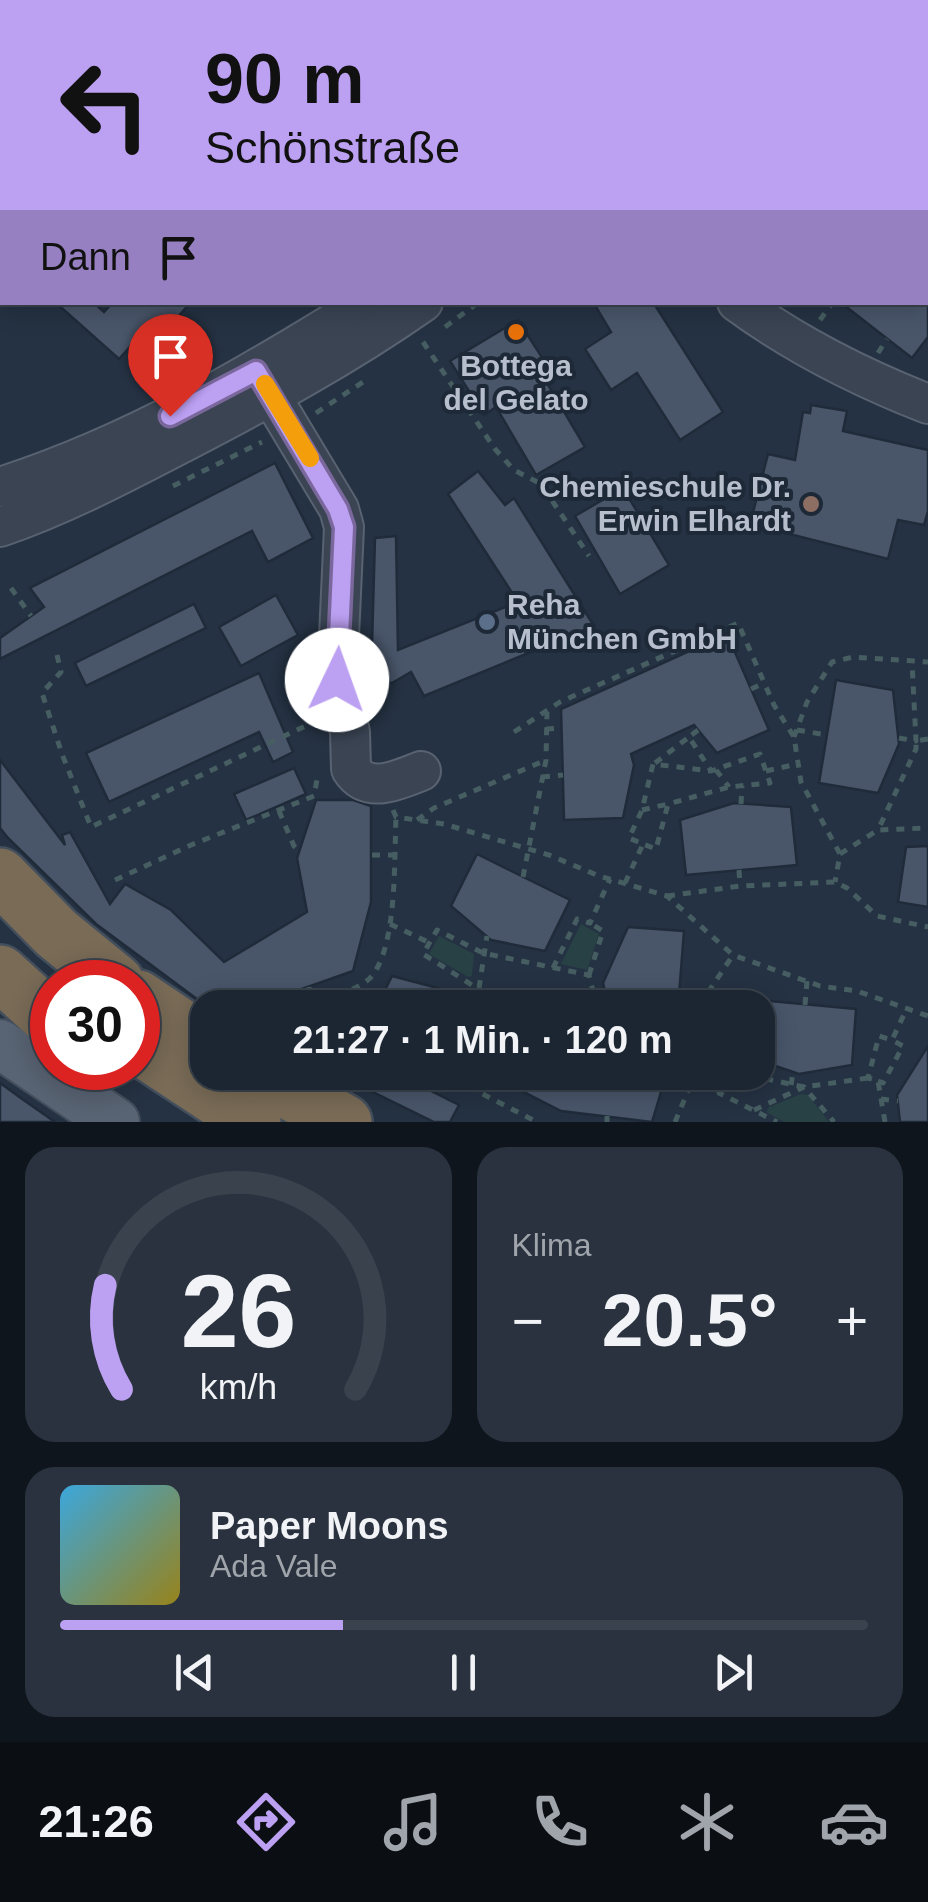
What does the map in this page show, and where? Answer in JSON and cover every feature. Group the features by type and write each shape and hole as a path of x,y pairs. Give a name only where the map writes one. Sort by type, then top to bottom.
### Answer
{"highway":[{"path":"0,876 56,933 89,960"},
{"path":"0,930 33,960"},
{"path":"0,973 30,1000"},
{"path":"160,1034 196,1093"},
{"path":"160,1064 196,1093"},
{"path":"160,1082 196,1093 253,1122"},
{"path":"286,1090 344,1122"}],"main road":[{"path":"0,1044 115,1122"}],"street":[{"path":"0,527 88,493 265,384 362,305"},
{"path":"0,488 265,384 376,335 419,305"},
{"path":"740,305 781,336 878,385 928,404"},
{"path":"265,384 338,509 344,527 337,680 350,732 350,769 389,801 421,771"}],"path":[{"path":"423,342 496,449 514,470 541,484 589,556"},
{"path":"10,588 31,616"},
{"path":"514,732 547,710 738,623 764,683 796,734"},
{"path":"57,656 61,672 42,693 91,827 285,738"},
{"path":"835,882 840,854 801,782 798,764 796,734 807,702 832,662 853,657 928,662"},
{"path":"878,830 916,749 912,662"},
{"path":"751,689 764,683"},
{"path":"915,700 928,699"},
{"path":"523,877 546,760 547,710"},
{"path":"546,728 561,728"},
{"path":"668,804 656,849 630,838 642,810 653,764 698,730"},
{"path":"796,734 827,735"},
{"path":"689,737 730,787"},
{"path":"899,738 928,739"},
{"path":"642,810 730,787 770,783 760,754 713,770 653,764"},
{"path":"416,820 434,808 546,760"},
{"path":"766,771 798,764"},
{"path":"115,880 314,796 318,774"},
{"path":"542,777 562,776"},
{"path":"740,804 742,786"},
{"path":"389,801 416,820 444,824 667,896 733,955 928,1016"},
{"path":"347,990 369,979 385,946 390,924 394,856 389,801"},
{"path":"279,810 294,846 300,851"},
{"path":"840,854 878,830 928,828"},
{"path":"625,883 643,844"},
{"path":"372,855 394,856"},
{"path":"739,870 740,886"},
{"path":"590,923 610,879"},
{"path":"667,896 740,886 835,882 848,888 877,916 928,927"},
{"path":"553,968 577,919 603,930 589,975 593,990"},
{"path":"390,924 430,942"},
{"path":"487,936 483,953 479,989 422,954 437,930 483,953 589,975"},
{"path":"710,990 733,955"},
{"path":"804,1005 808,981"},
{"path":"892,1040 907,1008"},
{"path":"754,1110 804,1087 868,1078 884,1083 903,1046 879,1036 868,1078"},
{"path":"791,1085 793,1072"},
{"path":"878,1081 885,1122"},
{"path":"775,1082 804,1087 834,1122"},
{"path":"475,1090 537,1122"},
{"path":"674,1122 689,1090"},
{"path":"720,1090 719,1093 777,1122"},
{"path":"881,1099 898,1101"}],"green space":[{"path":"581,924 599,934 587,970 561,964"},
{"path":"439,936 474,954 472,976 429,954"},
{"path":"801,1094 808,1095 829,1122 784,1122 766,1112 769,1107"}],"building":[{"path":"58,305 96,305 104,312 110,305 188,305 148,351 136,340 119,359"},
{"path":"595,305 655,305 723,412 680,440 637,373 611,390 585,349 611,332"},
{"path":"844,305 928,305 928,337 912,358"},
{"path":"518,320 552,373 544,378 585,447 536,475 496,407 484,415 450,361"},
{"path":"811,405 847,411 843,431 928,450 928,511 924,525 898,520 888,559 750,524 768,454 795,460 803,412 810,413"},
{"path":"275,463 313,538 268,562 252,531 0,659 0,638 44,607 30,588"},
{"path":"478,471 505,505 514,498 594,626 424,696 411,672 392,683 371,680 375,538 396,536 398,650 518,602 448,494"},
{"path":"623,488 669,565 620,594 575,516"},
{"path":"276,595 298,635 241,666 219,627"},
{"path":"194,604 206,628 86,686 75,663"},
{"path":"727,634 769,730 717,753 694,725 631,754 634,765 623,818 564,820 561,709"},
{"path":"259,673 293,752 273,762 259,732 109,802 86,753"},
{"path":"836,680 893,690 899,744 878,793 819,783"},
{"path":"0,760 65,845 62,835 70,832 110,904 125,884 171,910 224,962 307,912 297,858 316,800 353,800 371,806 371,902 353,971 299,990 190,990 190,994 160,972 160,960 144,960 96,924 0,828"},
{"path":"294,768 306,794 246,820 234,794"},
{"path":"734,803 791,807 797,865 686,875 680,820"},
{"path":"928,846 928,907 898,902 906,847"},
{"path":"477,854 570,900 545,951 491,940 451,906"},
{"path":"628,927 684,931 679,990 605,990 603,983"},
{"path":"392,976 445,990 385,990"},
{"path":"775,1002 856,1009 852,1065 799,1074 775,1066"},
{"path":"928,1046 928,1122 900,1122 897,1095"},
{"path":"0,1083 25,1101 55,1122 0,1122"},
{"path":"429,1090 459,1105 450,1122 434,1122 371,1091"},
{"path":"520,1090 662,1090 652,1122 561,1111"}],"slow traffic":[{"path":"265,384 310,458"}],"place":[{"name":"Bottega del Gelato","path":"516,332"},
{"name":"Chemieschule Dr. Erwin Elhardt","path":"811,504"},
{"name":"Reha München GmbH","path":"487,622"}],"route":[{"path":"170,416 256,371 273,396 338,509 344,527 337,680"}]}
